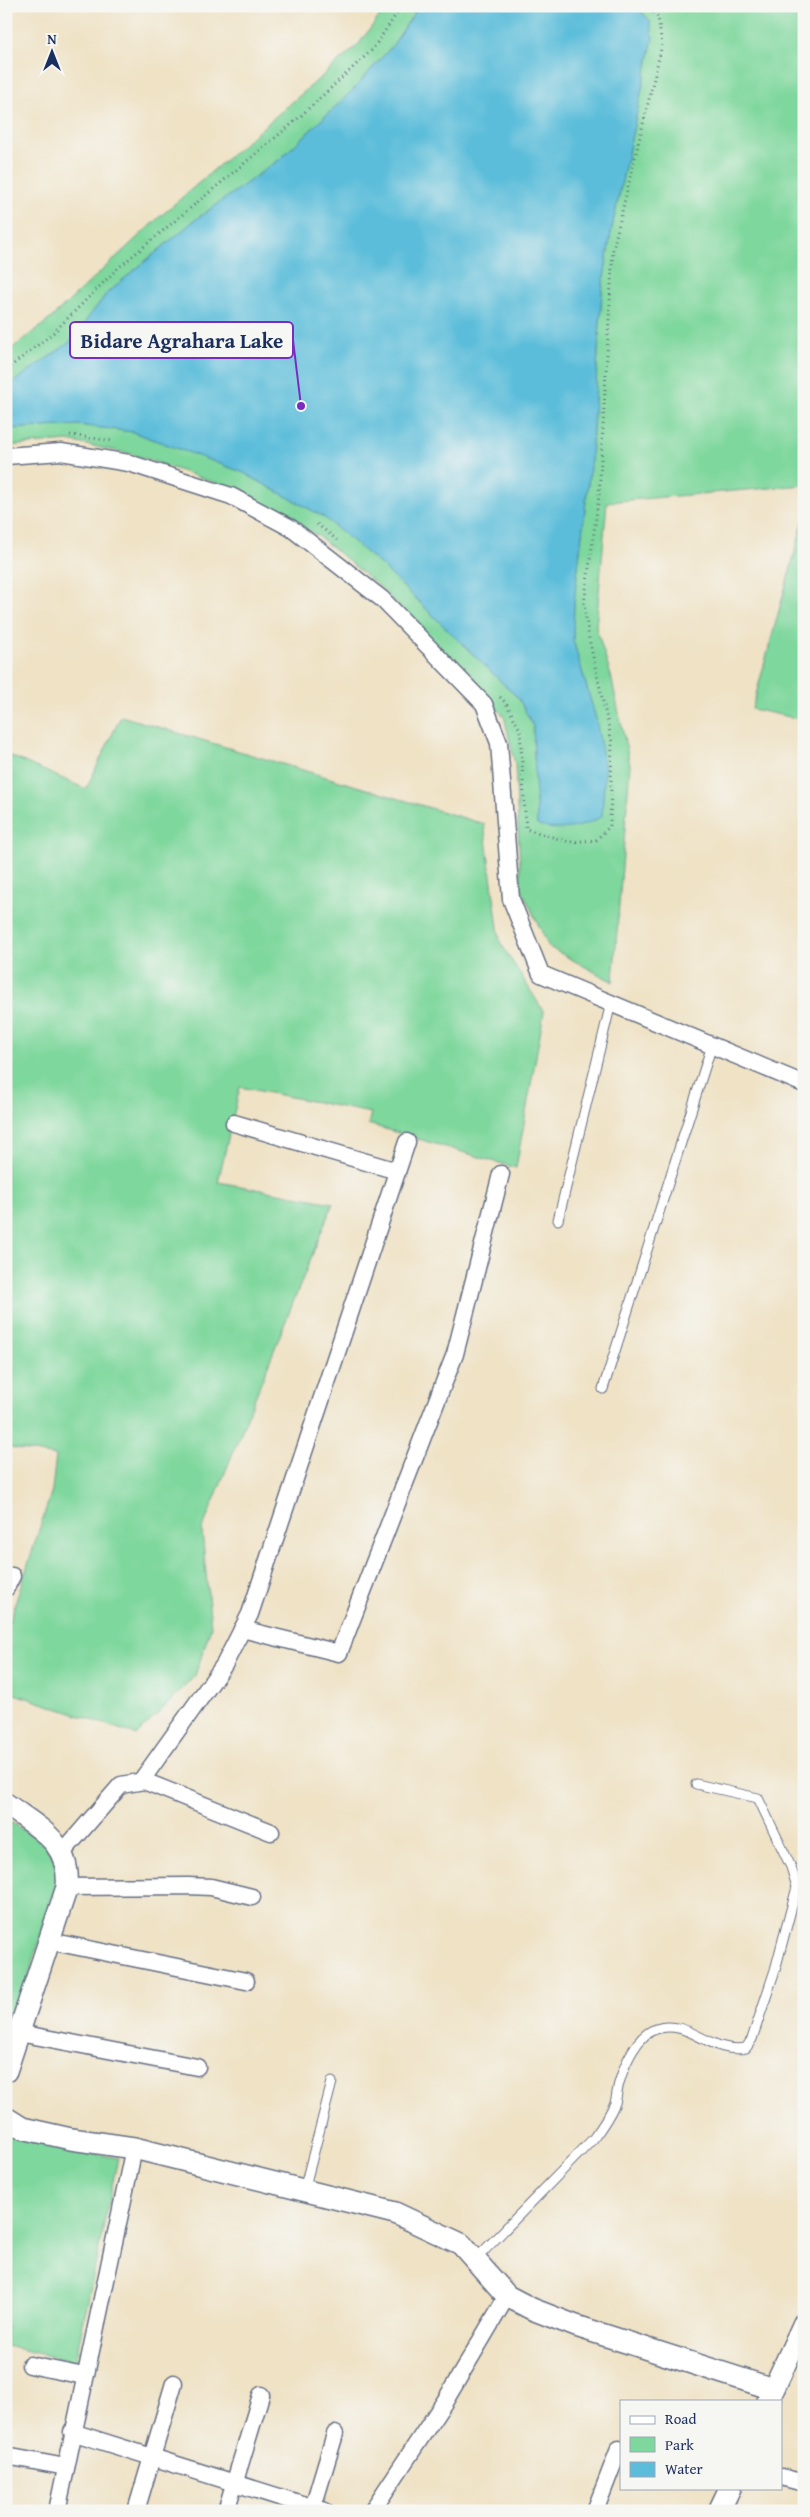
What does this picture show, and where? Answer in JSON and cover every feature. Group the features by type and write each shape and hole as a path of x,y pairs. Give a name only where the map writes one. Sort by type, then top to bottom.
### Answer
{"street":[{"path":"6,456 61,452 129,463 231,496 290,528 382,598 484,704 499,743 511,899 541,974 804,1084"},
{"path":"234,1123 397,1171"},
{"path":"141,1781 224,1665 250,1614 407,1142"},
{"path":"242,1629 339,1654 456,1354 500,1174"},
{"path":"62,1853 120,1785 141,1781 271,1832"},
{"path":"6,1804 51,1838 62,1853 68,1869 67,1887 6,2071"},
{"path":"67,1887 211,1887 252,1897"},
{"path":"49,1941 246,1981"},
{"path":"19,2033 197,2067"},
{"path":"6,2118 22,2128 71,2139 134,2148 395,2213 460,2244 476,2259 507,2296 532,2309 770,2395 804,2322"},
{"path":"57,2511 72,2432 134,2148"},
{"path":"372,2511 445,2401 507,2296"},
{"path":"30,2365 84,2376"},
{"path":"136,2511 174,2383"},
{"path":"226,2511 261,2395"},
{"path":"72,2432 318,2509 335,2434"},
{"path":"595,2511 620,2448"},
{"path":"6,2456 66,2468"},
{"path":"782,2477 804,2483"},
{"path":"719,2511 729,2490"}],"lane":[{"path":"558,1220 611,1003"},
{"path":"603,1389 712,1045"},
{"path":"476,2259 545,2190 602,2127 616,2100 620,2080 636,2045 651,2030 663,2027 681,2027 718,2047 733,2050 746,2048 752,2039 775,1970 797,1887 791,1867 758,1798 696,1784"},
{"path":"304,2190 332,2082"}],"path":[{"path":"6,370 52,334 118,268 293,122 372,50 402,6"},
{"path":"500,696 506,703 520,730 526,829 569,842 596,840 610,826 612,742 589,639 584,604 599,496 613,249 662,45 658,17 648,6"},
{"path":"65,435 75,434 120,442"},
{"path":"316,524 339,541"}],"green space":[{"path":"387,6 419,6 393,45 353,90 279,160 195,220 107,293 69,343 6,387 6,353 49,320 156,220 358,45"},
{"path":"636,6 804,6 804,485 607,502 596,627 611,676 630,765 613,982 549,947 521,888 515,764 504,716 381,588 317,535 234,489 131,454 68,441 6,446 6,429 79,425 133,432 242,472 324,517 381,565 519,699 533,726 537,825 596,719 573,640 574,601 591,459 602,291 611,232 653,38 650,21"},
{"path":"804,519 804,720 752,709"},
{"path":"121,716 484,824 500,942 544,1012 516,1168 368,1124 371,1113 240,1087 218,1182 333,1203 202,1530 211,1627 195,1676 137,1735 6,1691 6,1632 52,1490 56,1456 6,1447 6,754 86,789"},
{"path":"6,1819 44,1843 60,1870 6,2054"},
{"path":"6,2136 118,2158 75,2362 6,2346"}],"water":[{"path":"419,6 636,6 650,21 653,38 611,232 602,291 591,459 574,601 573,640 596,719 605,769 602,816 587,824 570,828 553,829 537,825 533,726 519,699 381,565 324,517 242,472 133,432 79,425 6,429 6,387 69,343 107,293 195,220 279,160 353,90 393,45"}],"place":[{"name":"Bidare Agrahara Lake","path":"301,406"}]}
